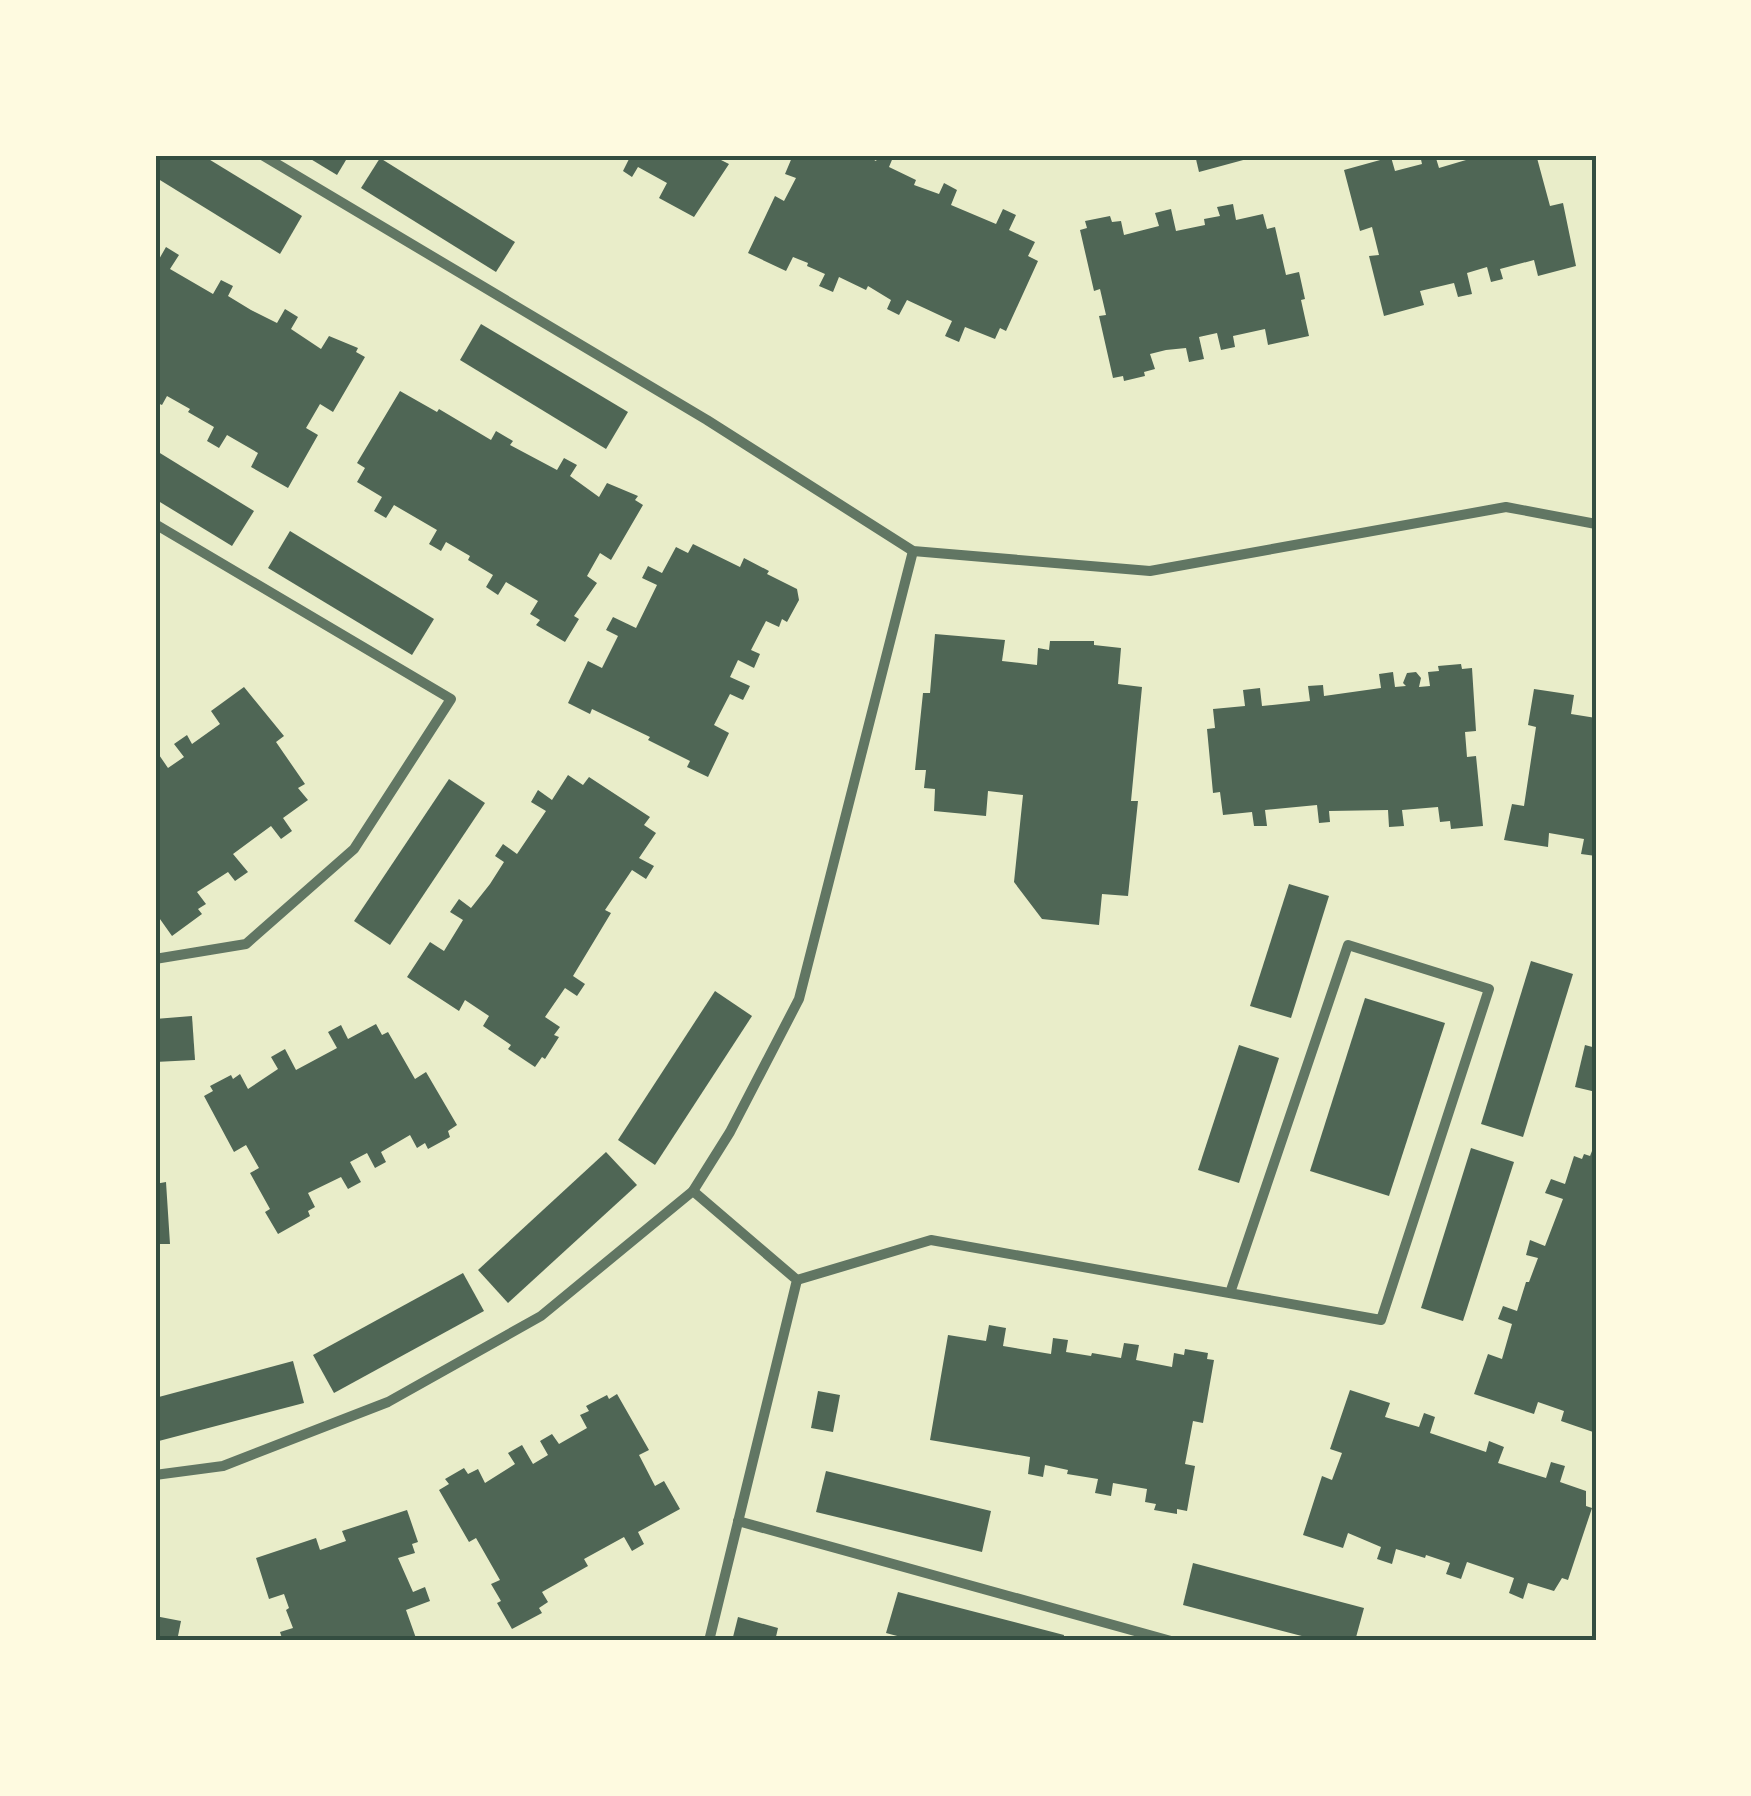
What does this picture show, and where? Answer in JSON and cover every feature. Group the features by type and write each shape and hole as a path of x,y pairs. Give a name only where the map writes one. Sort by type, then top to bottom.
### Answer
{"street":[{"path":"262,155 707,420 913,551 1150,571 1506,507 1596,524"},
{"path":"155,524 451,698 354,849 287,909 246,944 155,959"},
{"path":"155,1475 223,1466 388,1402 542,1316 693,1191 730,1132 799,999 913,551"},
{"path":"797,1280 931,1240 1381,1320 1488,990 1348,945 1230,1293"},
{"path":"693,1191 797,1280"},
{"path":"709,1641 797,1280"},
{"path":"738,1521 1171,1641"}],"building":[{"path":"155,155 202,155 302,216 280,254 155,177"},
{"path":"304,155 349,155 337,175"},
{"path":"631,155 721,155 719,159 729,164 694,217 659,198 667,183 638,167 632,177 623,171"},
{"path":"793,155 865,155 876,161 879,155 894,155 889,167 916,180 914,185 939,194 944,183 957,190 951,205 996,224 1003,209 1016,215 1009,230 1035,242 1028,256 1038,261 1006,331 1000,328 995,339 965,327 959,342 945,336 952,321 907,300 899,315 887,309 891,300 868,286 866,290 839,277 833,292 819,286 825,274 807,266 808,263 793,257 786,271 748,253 775,196 784,201 796,178 785,174"},
{"path":"1195,155 1258,155 1258,156 1199,172"},
{"path":"1420,155 1435,155 1439,168 1466,160 1465,155 1537,158 1550,206 1563,203 1576,266 1538,276 1534,260 1500,269 1503,279 1491,282 1487,267 1467,273 1472,294 1458,297 1454,283 1420,291 1424,305 1384,316 1369,256 1379,255 1372,227 1360,231 1344,170 1391,157 1395,171 1422,164"},
{"path":"380,158 515,242 496,272 361,188"},
{"path":"1233,204 1236,220 1263,214 1267,229 1275,227 1286,275 1299,272 1309,336 1268,345 1265,329 1233,336 1235,347 1221,350 1217,333 1199,337 1204,359 1189,362 1186,348 1166,350 1150,354 1155,369 1144,372 1145,376 1124,381 1123,376 1113,378 1099,316 1106,315 1100,289 1094,291 1080,230 1087,228 1085,221 1110,216 1112,222 1121,221 1124,235 1159,226 1155,213 1171,209 1176,231 1205,225 1204,219 1220,216 1217,207"},
{"path":"166,247 179,255 170,269 213,294 221,280 233,286 228,296 277,323 285,309 298,317 291,329 321,349 329,336 358,348 356,352 365,357 333,412 320,404 306,428 318,435 288,488 251,467 258,453 227,435 219,448 207,441 214,427 188,412 190,409 167,396 162,405 155,402 155,259 158,261"},
{"path":"481,324 628,412 606,449 460,360"},
{"path":"400,391 491,440 496,431 513,441 510,445 557,470 564,458 577,465 570,476 599,497 607,483 638,496 635,500 643,505 611,560 600,553 587,576 597,583 574,616 579,619 565,642 536,625 540,620 530,614 538,601 506,582 498,595 486,587 493,575 468,560 470,556 446,542 441,551 429,544 437,530 394,505 386,518 374,511 382,497 357,482 365,468 357,463"},
{"path":"155,450 254,511 232,546 155,499"},
{"path":"290,531 434,619 412,655 268,568"},
{"path":"693,544 740,567 744,558 769,571 767,574 797,589 799,600 787,622 782,619 779,627 766,621 751,650 760,654 754,668 738,660 730,677 750,686 743,700 730,694 714,725 729,733 708,777 687,767 690,761 648,740 650,737 592,709 590,714 568,703 588,661 602,668 618,636 606,630 613,617 636,628 657,585 642,578 648,566 662,573 676,547 688,553"},
{"path":"935,634 1005,640 1002,661 1037,665 1038,648 1049,650 1050,641 1094,641 1094,645 1121,648 1118,684 1142,687 1131,801 1138,801 1128,896 1102,894 1099,925 1042,919 1014,882 1023,795 988,791 986,816 934,811 935,789 924,788 926,770 915,770 923,693 930,693"},
{"path":"1461,664 1462,669 1472,668 1476,731 1465,732 1467,757 1476,756 1483,826 1451,829 1450,821 1440,822 1438,807 1402,810 1404,826 1389,827 1388,810 1329,811 1330,822 1319,823 1317,805 1265,810 1267,826 1254,826 1252,812 1223,815 1220,792 1213,793 1207,729 1215,728 1213,709 1245,706 1243,690 1260,688 1262,706 1310,701 1308,686 1323,685 1324,696 1381,688 1379,674 1393,672 1395,687 1406,686 1403,683 1407,673 1416,672 1421,678 1419,687 1430,686 1428,672 1439,671 1438,666"},
{"path":"244,687 284,736 276,742 305,784 298,788 308,800 283,818 292,831 281,839 271,826 233,854 248,872 235,881 228,872 197,892 206,904 198,909 202,914 172,936 155,912 155,749 168,768 184,757 174,744 187,735 192,744 220,724 211,711"},
{"path":"1534,689 1574,695 1571,714 1596,718 1596,856 1581,854 1584,839 1549,833 1548,847 1504,840 1512,804 1524,806 1536,727 1528,725"},
{"path":"568,775 583,785 589,777 650,817 644,825 656,833 639,858 654,866 646,879 632,870 605,910 611,913 573,976 585,984 577,996 565,988 545,1017 560,1027 554,1035 559,1037 535,1067 483,1026 489,1016 465,1000 459,1011 407,977 430,942 444,951 463,920 450,912 459,899 471,908 490,884 504,862 495,856 503,844 517,854 546,811 531,802 538,790 552,800"},
{"path":"449,779 485,803 390,945 354,921"},
{"path":"1289,884 1329,896 1291,1018 1250,1006"},
{"path":"1531,961 1573,974 1523,1137 1481,1124"},
{"path":"715,991 752,1016 655,1165 618,1140"},
{"path":"1365,998 1445,1023 1389,1196 1310,1171"},
{"path":"192,1016 195,1060 155,1062 155,1019"},
{"path":"376,1024 382,1035 388,1032 415,1079 426,1072 457,1125 448,1131 450,1137 428,1149 425,1143 417,1148 410,1135 381,1152 386,1162 375,1168 367,1153 350,1162 361,1182 348,1189 341,1177 308,1193 315,1207 308,1211 310,1216 278,1234 265,1212 270,1209 250,1173 259,1168 246,1145 234,1152 204,1096 213,1091 210,1086 231,1075 233,1079 240,1074 248,1089 278,1069 271,1057 285,1049 296,1070 337,1048 328,1032 341,1025 348,1039"},
{"path":"1239,1045 1279,1058 1239,1183 1198,1170"},
{"path":"1585,1045 1596,1048 1596,1092 1575,1087"},
{"path":"1471,1148 1514,1162 1463,1321 1421,1308"},
{"path":"606,1152 637,1185 508,1303 478,1270"},
{"path":"1596,1152 1596,1433 1561,1421 1564,1411 1538,1402 1534,1414 1474,1394 1488,1354 1502,1359 1512,1324 1498,1319 1503,1306 1517,1311 1529,1282 1538,1258 1526,1255 1530,1240 1545,1246 1563,1199 1545,1193 1551,1179 1565,1184 1574,1156 1582,1159"},
{"path":"166,1182 170,1244 159,1244 160,1250 155,1250 155,1184"},
{"path":"463,1273 484,1311 334,1393 313,1355"},
{"path":"989,1325 1006,1328 1003,1346 1051,1354 1053,1338 1068,1340 1066,1352 1091,1356 1092,1353 1121,1358 1124,1343 1139,1345 1136,1360 1172,1367 1174,1353 1184,1355 1185,1349 1208,1353 1207,1359 1214,1360 1203,1423 1193,1421 1185,1464 1195,1466 1187,1511 1177,1509 1177,1514 1154,1510 1156,1504 1145,1502 1147,1489 1113,1483 1111,1496 1095,1493 1098,1479 1067,1474 1068,1470 1045,1465 1043,1477 1028,1474 1030,1457 930,1440 948,1335 986,1341"},
{"path":"293,1361 304,1403 155,1442 155,1398"},
{"path":"1350,1390 1390,1403 1385,1417 1419,1427 1424,1413 1435,1417 1430,1433 1486,1452 1489,1441 1504,1447 1498,1463 1546,1478 1551,1462 1565,1466 1560,1482 1586,1491 1586,1506 1592,1508 1568,1580 1562,1578 1554,1591 1528,1583 1523,1599 1509,1593 1514,1578 1467,1562 1461,1579 1446,1574 1450,1563 1426,1555 1425,1558 1396,1549 1392,1564 1377,1559 1381,1547 1348,1533 1343,1548 1303,1535 1322,1476 1332,1480 1342,1453 1330,1449"},
{"path":"818,1391 840,1395 833,1432 811,1428"},
{"path":"617,1394 649,1450 639,1455 655,1486 664,1481 680,1509 638,1532 644,1544 632,1551 624,1537 584,1559 588,1566 542,1592 548,1602 539,1608 542,1613 512,1629 491,1584 500,1580 476,1538 469,1542 439,1490 449,1484 445,1479 464,1468 468,1474 478,1469 485,1483 515,1464 508,1453 522,1445 533,1464 548,1455 540,1441 552,1434 559,1444 587,1428 580,1415 589,1411 586,1406"},
{"path":"826,1471 991,1511 982,1552 816,1512"},
{"path":"407,1510 418,1542 412,1544 415,1553 398,1558 413,1592 425,1587 430,1601 406,1610 417,1641 283,1641 280,1632 293,1628 286,1610 289,1608 284,1594 269,1599 256,1558 316,1538 320,1550 346,1541 342,1531"},
{"path":"1193,1563 1364,1608 1355,1641 1321,1641 1183,1605"},
{"path":"898,1592 1064,1635 1063,1641 916,1641 886,1633"},
{"path":"155,1616 181,1621 177,1641 155,1641"},
{"path":"738,1617 778,1628 775,1641 732,1641"}]}
